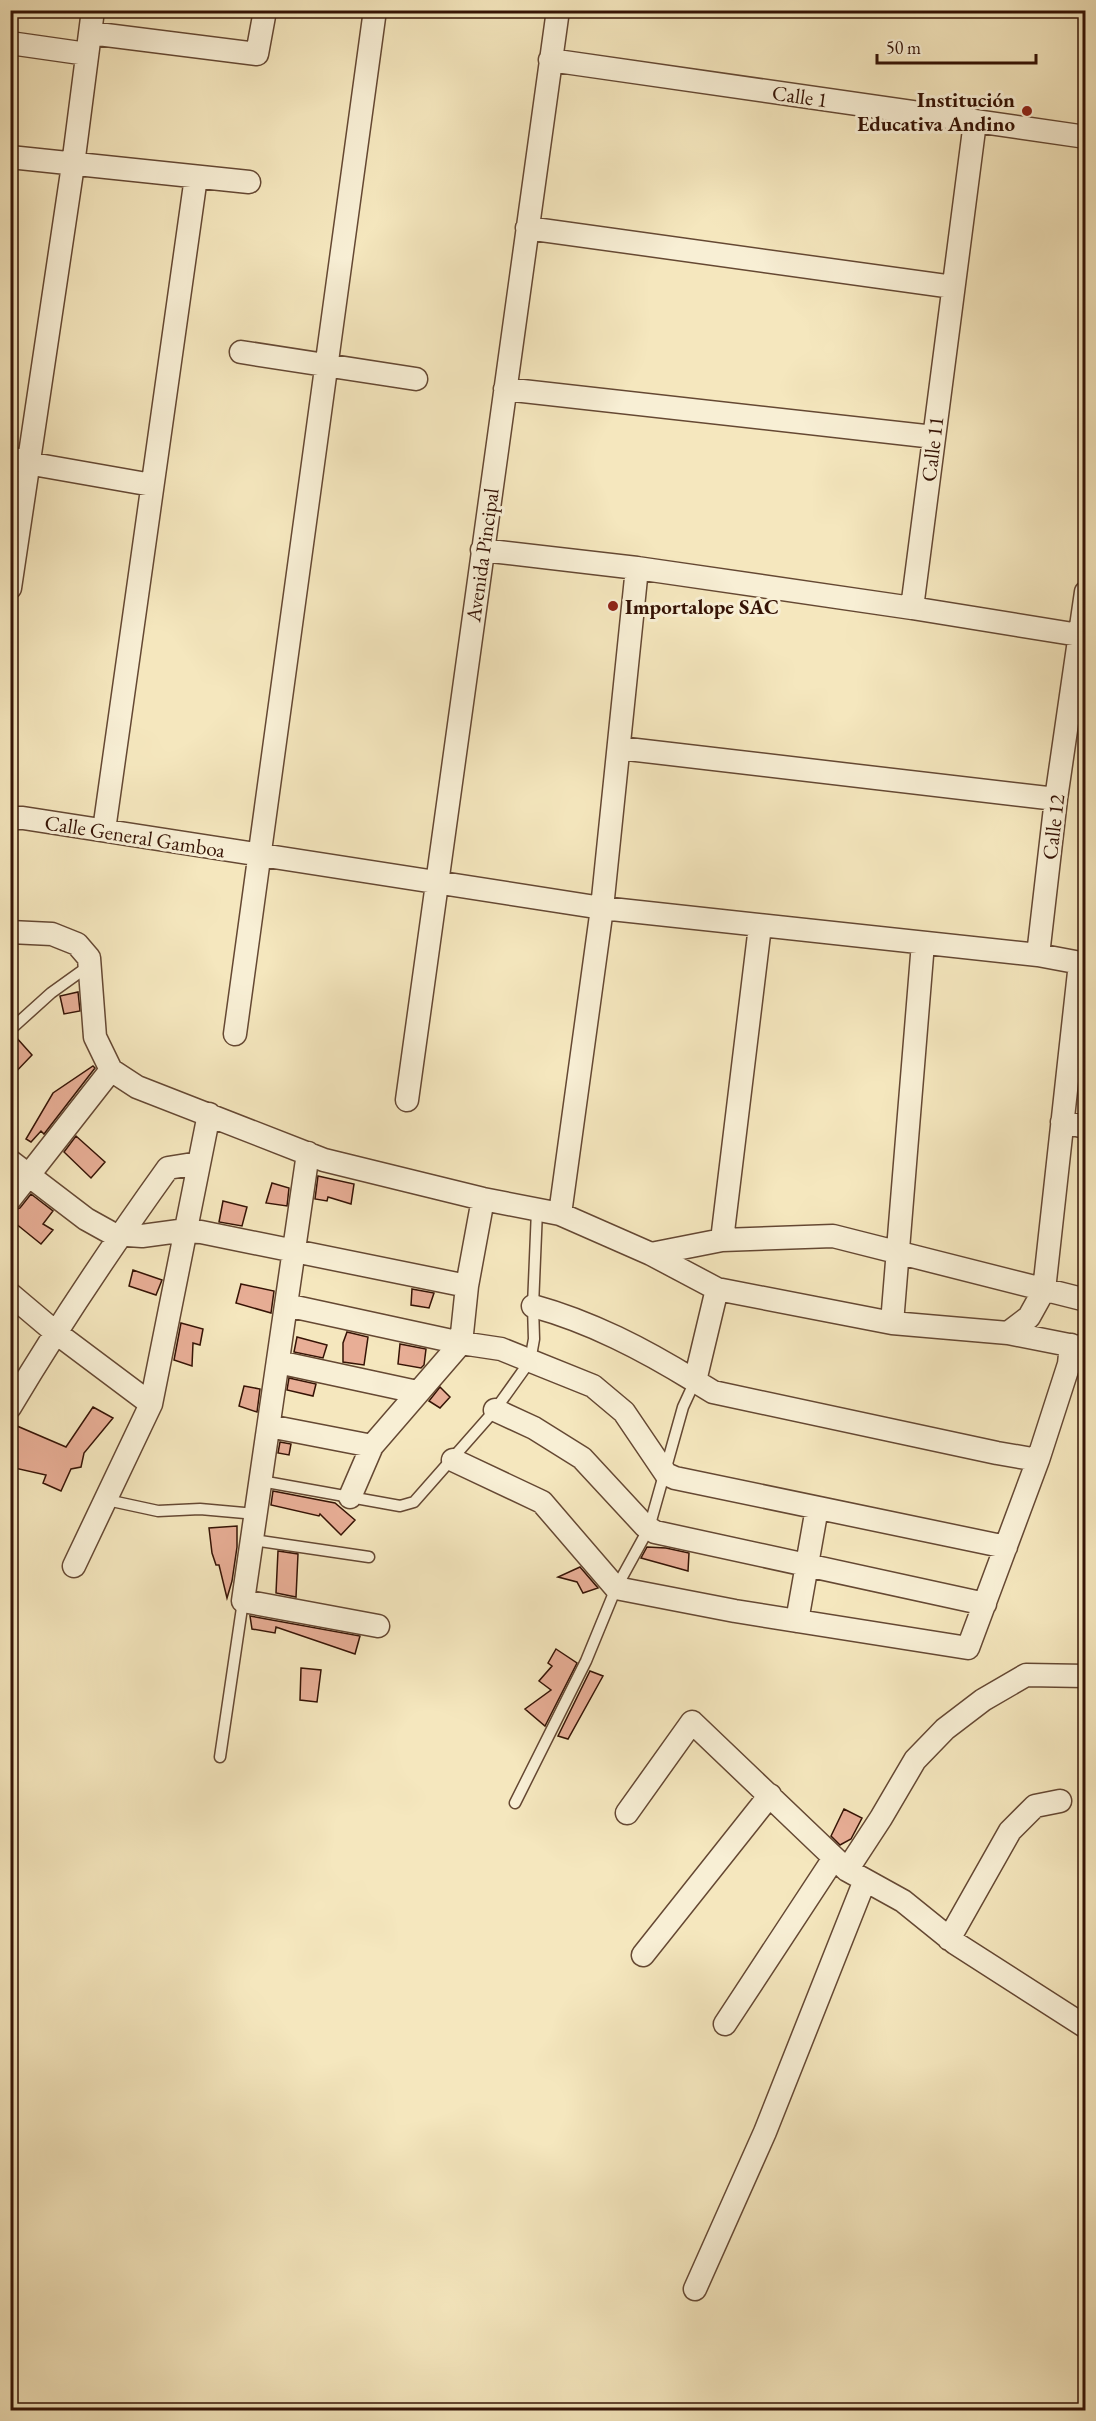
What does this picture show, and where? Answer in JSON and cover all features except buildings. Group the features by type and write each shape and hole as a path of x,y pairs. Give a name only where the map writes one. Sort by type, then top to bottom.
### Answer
{"street":[{"path":"10,588 19,461 73,165 93,10"},
{"path":"235,1034 375,10"},
{"name":"Avenida Pincipal","path":"406,1100 558,10"},
{"path":"10,43 88,44 257,54 264,16"},
{"name":"Calle 1","path":"550,60 1086,137"},
{"name":"Calle 11","path":"912,608 975,122"},
{"path":"10,157 249,182"},
{"path":"104,830 196,177"},
{"path":"527,228 953,287"},
{"path":"241,352 416,379"},
{"path":"505,389 934,437"},
{"path":"19,461 152,485"},
{"path":"482,550 637,568 1080,635"},
{"path":"560,1214 602,908 637,568"},
{"name":"Calle 12","path":"1038,955 1056,799 1086,592"},
{"path":"619,748 1056,799"},
{"name":"Calle General Gamboa","path":"10,818 104,830 602,908 1038,955 1083,964"},
{"path":"722,1240 760,926"},
{"path":"10,932 52,934 77,944 89,958 95,1037 111,1070 137,1087 324,1160 483,1199 560,1214 651,1254 717,1289 892,1323 1008,1334 1078,1347 1069,1364 1038,1460 968,1648 797,1621 616,1588 542,1502 453,1460"},
{"path":"892,1323 923,943"},
{"path":"1008,1334 1029,1317 1044,1290 1062,1122 1083,964"},
{"path":"10,1199 111,1070"},
{"path":"74,1566 151,1404 209,1114"},
{"path":"1062,1122 1086,1127"},
{"path":"308,1153 243,1601 378,1626"},
{"path":"10,1161 86,1219 113,1234 142,1236 186,1231 201,1232 467,1286"},
{"path":"10,1407 55,1332 168,1168 199,1163"},
{"path":"350,1497 372,1446 461,1343 467,1286 483,1199"},
{"path":"651,1254 722,1240 833,1236 1086,1300"},
{"path":"695,1382 717,1289"},
{"path":"10,1294 55,1332 151,1404"},
{"path":"286,1305 461,1343 501,1349 593,1386 624,1412 666,1474 675,1478 1006,1547"},
{"path":"533,1306 571,1317 647,1352 713,1392 1038,1460"},
{"path":"278,1362 417,1392"},
{"path":"495,1410 534,1428 582,1458 655,1532 985,1604"},
{"path":"269,1426 372,1446"},
{"path":"797,1621 805,1565 817,1508"},
{"path":"725,2024 849,1869 882,1818 915,1760 945,1729 983,1700 1026,1675 1086,1676"},
{"path":"627,1813 692,1722 849,1869 903,1902 949,1939 1086,2027"},
{"path":"643,1955 770,1795"},
{"path":"949,1939 1010,1831 1035,1806 1060,1800"},
{"path":"696,2289 770,2121 849,1869"}],"lane":[{"path":"10,1030 51,993 90,965"},
{"path":"261,1481 400,1506 414,1502 495,1410 530,1361 534,1339 537,1210"},
{"path":"515,1803 586,1661 616,1588 649,1528 683,1407 695,1382"},
{"path":"107,1500 158,1510 200,1509 256,1514"},
{"path":"253,1540 369,1557"},
{"path":"220,1757 243,1601"}],"place":[{"name":"Institución Educativa Andino","path":"1027,111"},
{"name":"Importalope SAC","path":"613,606"}]}
